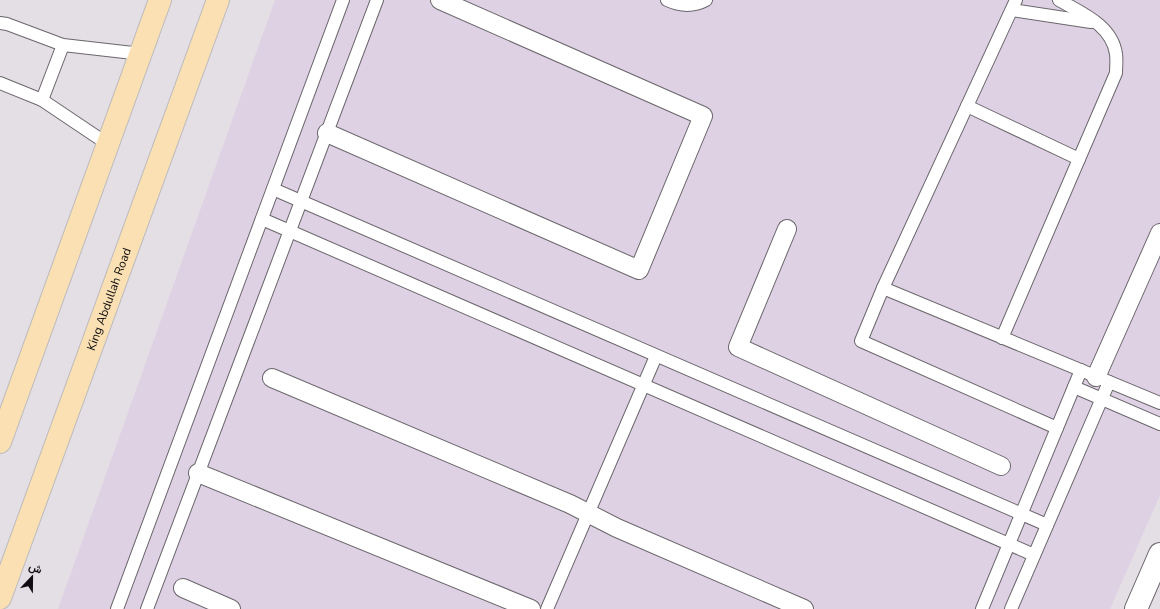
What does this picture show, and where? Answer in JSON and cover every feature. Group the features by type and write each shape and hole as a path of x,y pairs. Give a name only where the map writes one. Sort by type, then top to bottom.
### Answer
{"main road":[{"path":"0,442 142,54 160,0"},
{"name":"King Abdullah Road","path":"0,598 218,0"}],"street":[{"path":"327,133 639,270 704,116 440,0"},
{"path":"787,229 738,347 1001,466"},
{"path":"1095,376 1160,233"},
{"path":"272,378 589,512 617,528 804,609"},
{"path":"198,473 531,609"},
{"path":"1136,609 1160,554"},
{"path":"183,588 231,609"}],"lane":[{"path":"117,609 343,0"},
{"path":"147,609 378,0"},
{"path":"667,0 679,5 698,4 706,0"},
{"path":"1002,338 1116,73 1116,53 1108,34 1098,23 1059,0"},
{"path":"1057,428 861,341 883,288 1014,5 1098,23"},
{"path":"0,23 7,24 63,45 142,54"},
{"path":"42,100 63,45"},
{"path":"0,83 42,100 109,145"},
{"path":"967,106 1079,159"},
{"path":"273,189 1047,525"},
{"path":"262,219 1034,555"},
{"path":"883,288 1160,403"},
{"path":"547,609 656,356"},
{"path":"982,609 1074,387 1095,376"},
{"path":"1011,609 1101,399 1095,376"},
{"path":"1074,387 1160,424"}],"shaded area":[{"path":"275,0 1160,0 1160,495 1110,609 58,609"}]}
